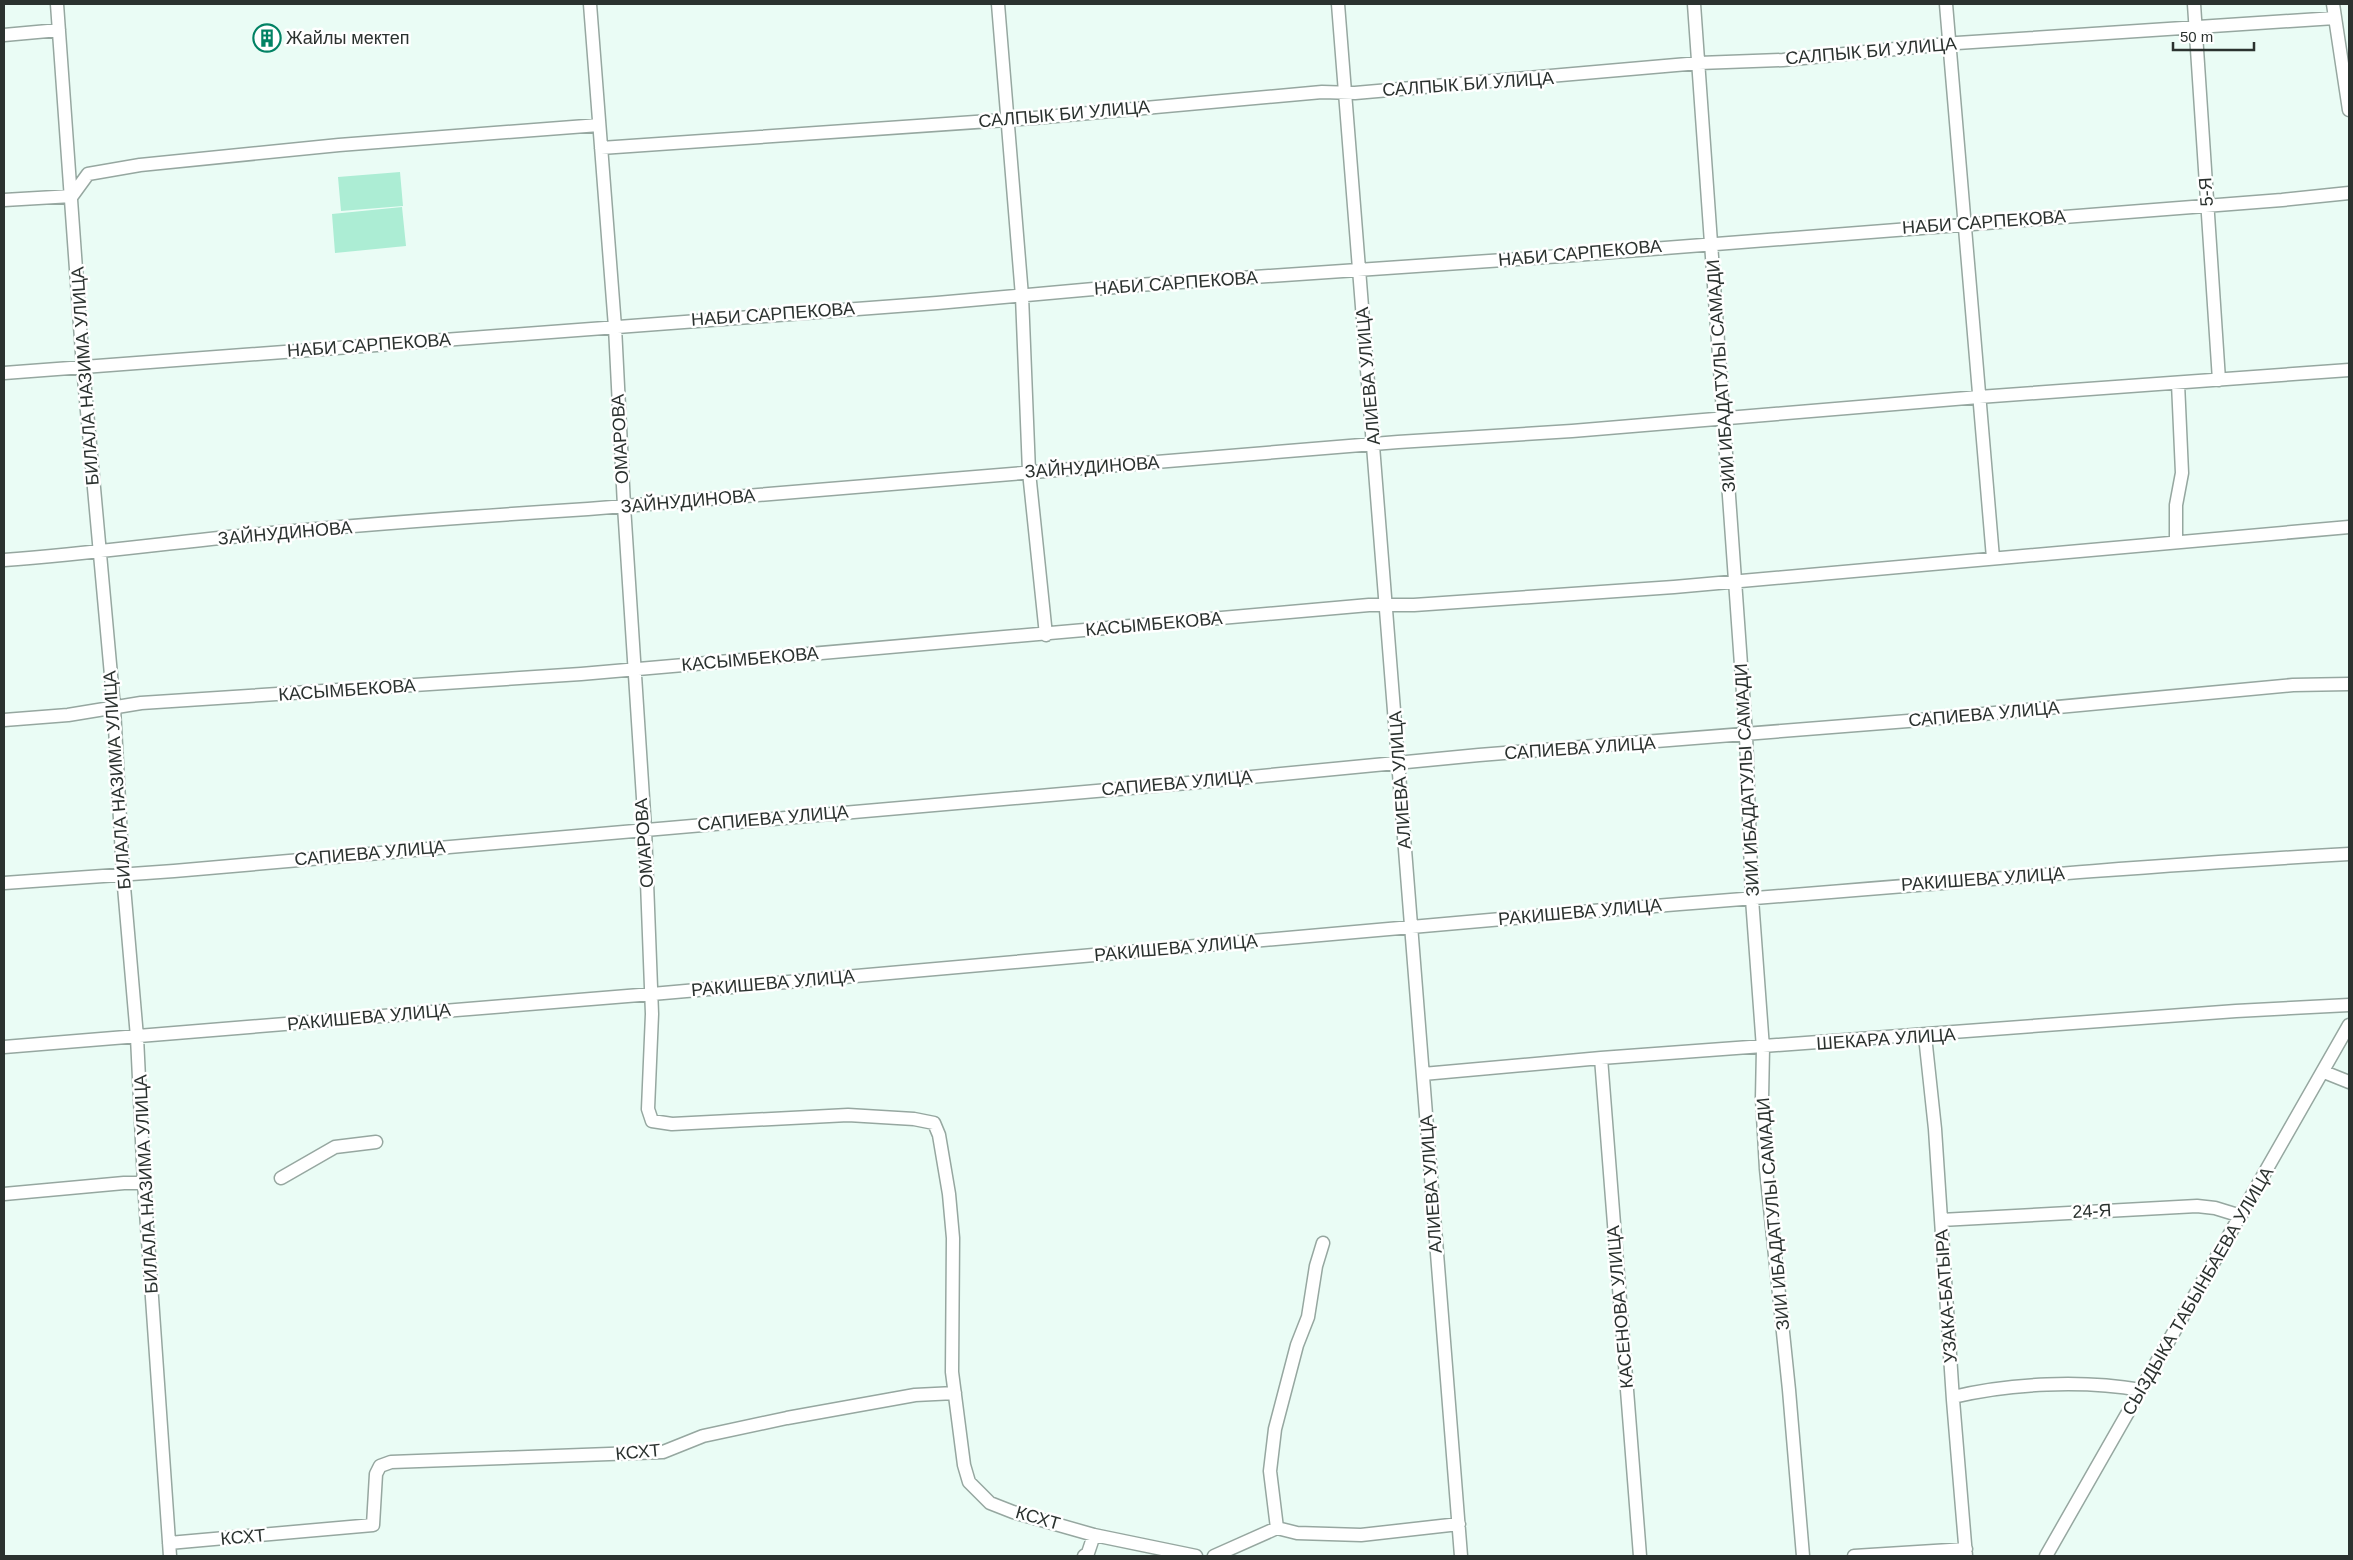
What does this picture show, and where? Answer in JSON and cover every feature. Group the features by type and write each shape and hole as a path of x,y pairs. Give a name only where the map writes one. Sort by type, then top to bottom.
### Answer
{"street":[{"name":"БИЛАЛА НАЗИМА УЛИЦА","path":"57,4 83,367 114,708 123,875 137,1037 144,1183 170,1556"},
{"name":"ОМАРОВА","path":"590,4 615,327 624,506 645,829 652,994 648,1109 652,1121 672,1124 848,1115 914,1119 934,1124 939,1135 949,1194 953,1238 952,1372 956,1393"},
{"path":"998,4 1022,296 1029,472 1046,634"},
{"name":"АЛИЕВА УЛИЦА","path":"1338,4 1358,269 1400,762 1410,927 1461,1556"},
{"name":"ЗИИ ИБАДАТУЛЫ САМАДИ","path":"1694,4 1746,735 1752,899 1755,911 1763,1048 1762,1098 1766,1169 1788,1380 1803,1556"},
{"path":"1946,4 1993,558"},
{"name":"5-Я","path":"2194,4 2219,380"},
{"path":"2333,4 2349,110"},
{"name":"САЛПЫК БИ УЛИЦА","path":"601,148 785,137 1322,92 1346,92 1560,77 1699,63 1784,60 1949,44 2335,18"},
{"path":"4,35 59,30"},
{"path":"4,200 72,196 88,174 140,165 339,144 599,125"},
{"name":"НАБИ САРПЕКОВА","path":"4,373 1022,296 1138,285 1562,256 2349,193"},
{"name":"ЗАЙНУДИНОВА","path":"4,560 99,552 260,534 1374,444 1723,420 1980,397 2349,370"},
{"path":"2176,542 2176,505 2182,473 2178,383"},
{"name":"КАСЫМБЕКОВА","path":"4,720 68,715 142,703 352,691 1046,634 1359,606 1387,606 1635,590 2349,527"},
{"name":"САПИЕВА УЛИЦА","path":"4,883 123,875 1400,762 1746,735 2292,685 2349,684"},
{"name":"РАКИШЕВА УЛИЦА","path":"4,1047 652,994 1964,880 2349,854"},
{"name":"ШЕКАРА УЛИЦА","path":"1423,1074 1600,1058 1763,1048 2236,1011 2349,1005"},
{"name":"СЫЗДЫКА ТАБЫНБАЕВА УЛИЦА","path":"2046,1556 2324,1072 2349,1025"},
{"name":"УЗАКА-БАТЫРА","path":"1925,1036 1966,1553"},
{"name":"КАСЕНОВА УЛИЦА","path":"1600,1058 1640,1556"},
{"path":"2324,1072 2349,1082"},
{"path":"281,1178 335,1147 376,1142"},
{"path":"4,1194 124,1183 144,1183"},
{"name":"24-Я","path":"1941,1220 2197,1206 2215,1208 2241,1216"},
{"path":"1278,1528 1270,1471 1275,1429 1297,1345 1308,1317 1316,1266 1323,1243"},
{"path":"1953,1397 2000,1389 2075,1384 2113,1385 2141,1390"},
{"name":"КСХТ","path":"169,1543 373,1525 376,1474 380,1466 391,1462 543,1458 662,1452 703,1436 787,1418 915,1395 956,1393 964,1465 969,1482 990,1503 1013,1512 1094,1535 1196,1556"},
{"path":"1214,1556 1278,1528 1297,1533 1361,1535 1459,1524"},
{"path":"1084,1556 1088,1553 1094,1535"},
{"path":"1854,1556 1966,1553"}],"green space":[{"path":"400,172 403,206 341,211 338,177"},
{"path":"402,207 406,246 335,253 332,214"}],"place":[{"name":"Жайлы мектеп","path":"267,38"}]}
